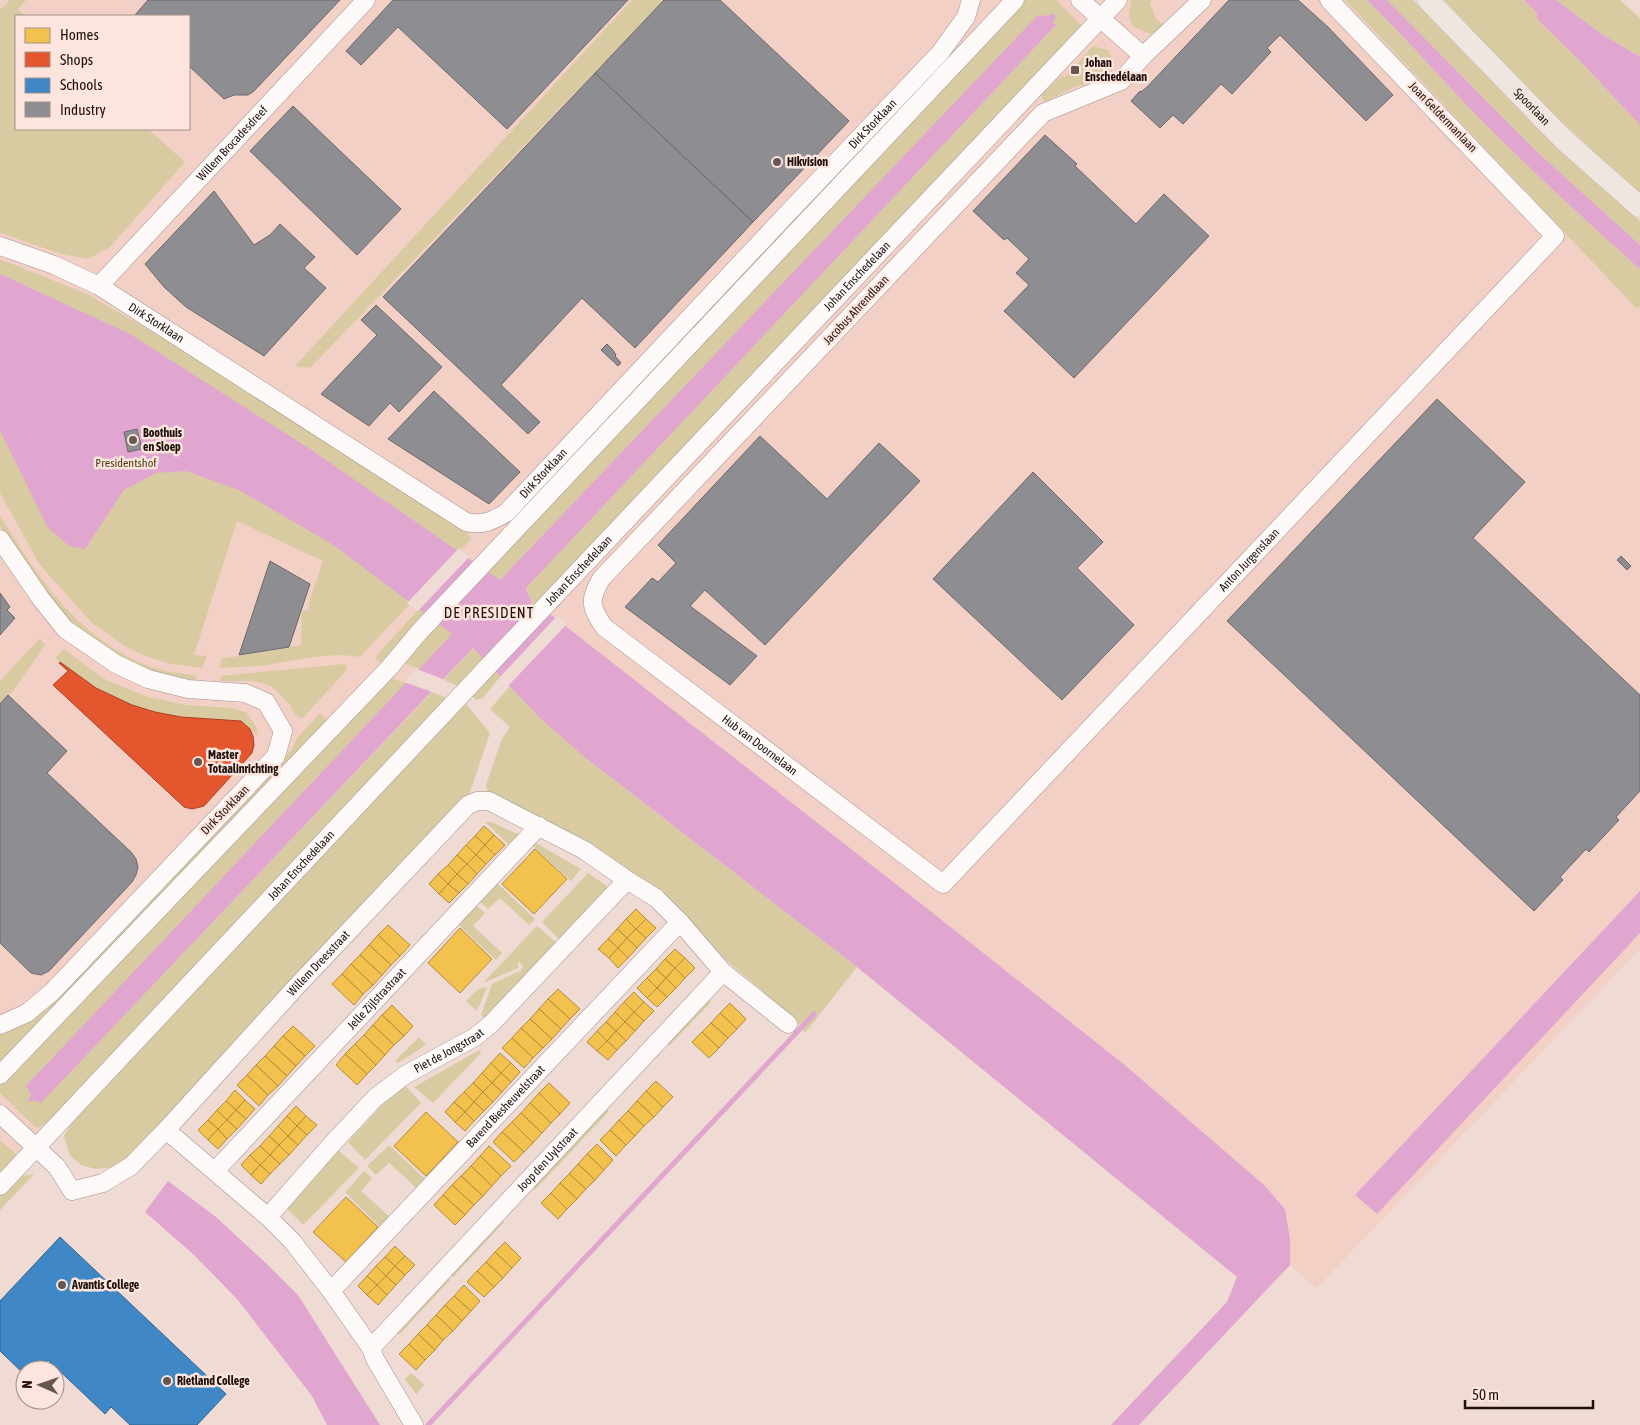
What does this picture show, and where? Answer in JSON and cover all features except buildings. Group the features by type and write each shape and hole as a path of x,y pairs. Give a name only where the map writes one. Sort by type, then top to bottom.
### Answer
{"main road":[{"name":"Spoorlaan","path":"1428,0 1564,140 1640,207"}],"street":[{"name":"Willem Brocadesdreef","path":"99,286 366,0"},
{"name":"Dirk Storklaan","path":"0,246 54,265 99,286 466,522 482,524 493,521 506,513 784,216 940,53 966,16 971,0"},
{"path":"0,1075 388,668 421,630 1014,0"},
{"path":"1080,0 1143,56"},
{"name":"Johan Enschedelaan","path":"0,1186 1118,0"},
{"name":"Jacobus Ahrendlaan","path":"592,596 601,579 1042,115 1121,81 1143,56 1202,0"},
{"name":"Joan Geldermanlaan","path":"1330,0 1555,236"},
{"name":"Anton Jurgenslaan","path":"943,884 1555,236"},
{"name":"Dirk Storklaan","path":"0,538 42,601 65,629 116,664 148,679 188,689 245,693 266,702 283,730 276,756 52,992 27,1013 0,1025"},
{"name":"Hub van Doornelaan","path":"592,596 594,612 604,627 943,884"},
{"name":"Willem Dreesstraat","path":"36,1148 56,1167 72,1191 103,1183 131,1166 468,805 477,801 489,801 539,826"},
{"path":"539,826 584,850 656,898 724,972 788,1024"},
{"name":"Jelle Zijlstrastraat","path":"215,1171 539,826"},
{"name":"Piet de Jongstraat","path":"268,1217 375,1098 405,1075 475,1037 492,1023 627,880"},
{"name":"Barend Biesheuvelstraat","path":"331,1291 680,922"},
{"name":"Joop den Uylstraat","path":"371,1348 724,972"},
{"path":"0,1114 36,1148"},
{"path":"166,1130 268,1217 292,1241 331,1291 371,1348 375,1359 414,1425"}],"shaded area":[{"path":"0,0 1410,0 1640,221 1640,949 1317,1288 713,775 490,612 42,1094 71,1124 0,1200"},
{"path":"1367,0 1387,0 1535,150 1640,245 1640,269 1501,140"},
{"path":"1524,0 1556,0 1600,33 1640,57 1640,125 1580,61 1537,19 1537,13"},
{"path":"1053,13 1056,16 1053,22 1056,25 526,588 532,604 550,614 1126,1066 1264,1185 1285,1209 1290,1239 1290,1265 1139,1425 1111,1425 1227,1302 1237,1277 857,967 588,760 542,720 473,648 41,1103 35,1100 30,1102 28,1100 31,1094 26,1086 452,634 335,546 239,490 186,471 156,473 124,490 85,549 69,546 48,528 0,431 0,274 130,334 310,449 500,580 1038,15 1047,16"},
{"path":"1640,891 1640,933 1377,1214 1355,1195"},
{"path":"168,1181 216,1217 298,1295 380,1425 327,1425 312,1396 237,1299 194,1255 145,1212"}],"green space":[{"path":"10,0 26,0 18,9 25,15 15,15 15,130 149,130 185,162 110,247 88,259 61,254 0,233 0,10"},
{"path":"632,0 664,0 310,368 295,366"},
{"path":"1023,0 1056,0 1082,26 534,605 526,587 1056,25 1052,21 1055,16 1038,16 500,580 487,572"},
{"path":"1131,0 1152,0 1150,3 1156,19 1165,25 1150,34 1132,26 1129,15"},
{"path":"1345,0 1367,0 1501,140 1640,269 1640,307 1636,308"},
{"path":"1387,0 1413,0 1546,137 1640,221 1640,245 1535,150"},
{"path":"1444,0 1524,0 1537,13 1537,19 1580,61 1640,125 1640,194 1539,101"},
{"path":"1556,0 1620,0 1640,18 1640,57 1600,33"},
{"path":"1093,46 1108,50 1115,62 1111,74 1097,81 1075,87 1044,102 1039,91 1043,93 1062,75 1065,77"},
{"name":"Presidentshof","path":"0,259 87,294 265,398 468,532 471,539 360,657 322,656 259,666 220,668 221,659 301,645 302,611 309,610 309,602 323,561 237,521 194,655 207,656 202,668 167,663 142,655 128,648 92,623 40,565 0,493"},
{"path":"0,515 45,583 80,623 123,654 155,668 197,676 196,680 160,675 120,659 72,624 29,572 0,526"},
{"path":"419,609 426,614 386,663 377,661 376,656"},
{"path":"439,624 453,634 420,669 400,662"},
{"path":"40,638 45,645 13,691 0,705 0,681"},
{"path":"473,648 485,660 461,687 444,680"},
{"path":"64,649 104,679 145,696 186,705 231,708 246,712 256,726 258,736 241,721 181,717 132,705 96,688 55,658"},
{"path":"344,664 347,666 346,671 302,719 295,714 289,704 271,686 254,681 220,681 221,676"},
{"path":"495,671 500,677 483,698 476,700 471,695"},
{"path":"386,677 406,683 27,1086 31,1094 28,1100 31,1102 35,1100 41,1102 432,692 452,700 53,1119 39,1127 35,1127 0,1093 0,1085"},
{"path":"510,686 589,761 857,967 805,1033 796,1020 726,960 678,910 578,837 488,793 486,785 502,739 510,727 490,709"},
{"path":"464,701 490,733 469,795 128,1157 115,1167 95,1169 81,1165 70,1156 64,1136 71,1124"},
{"path":"320,713 329,722 0,1066 0,1035 32,1019 60,997 292,749 297,738"},
{"path":"485,822 491,822 522,836 512,848"},
{"path":"534,842 581,869 571,881 532,845"},
{"path":"588,873 607,886 607,892 561,941 542,922"},
{"path":"496,882 535,919 529,925 500,898 488,909 479,901"},
{"path":"476,905 485,913 473,926 502,953 496,960 458,924"},
{"path":"537,926 558,944 543,959 535,963 537,965 484,1018 481,1015 492,984 522,970 523,966 518,961 518,968 483,983"},
{"path":"487,987 477,1011 466,1001 478,989"},
{"path":"707,999 711,1002 669,1046 667,1043"},
{"path":"419,1037 426,1045 398,1063 395,1061"},
{"path":"481,1049 480,1054 433,1103 414,1087"},
{"path":"405,1085 421,1103 365,1160 348,1142 386,1101"},
{"path":"605,1108 609,1111 535,1190 532,1186"},
{"path":"0,1140 17,1155 16,1162 0,1179"},
{"path":"389,1145 427,1181 419,1190 389,1163 376,1175 367,1166"},
{"path":"337,1149 359,1168 303,1225 285,1207"},
{"path":"364,1171 372,1178 361,1191 392,1219 382,1229 345,1192"},
{"path":"34,1174 0,1210 0,1193 14,1178"},
{"path":"501,1219 504,1222 453,1277 450,1274"},
{"path":"447,1277 450,1280 399,1335 396,1332"},
{"path":"411,1373 425,1385 416,1394 405,1379"}],"pier":[{"path":"459,548 470,556 418,611 407,603"},
{"path":"557,616 567,624 507,687 499,678"},
{"path":"416,669 446,681 435,693 404,682"}],"waterway":[{"path":"428,1425 814,1014"}],"place":[{"name":"Johan Enschedélaan","path":"1075,70"},
{"name":"Hikvision","path":"777,162"},
{"name":"Boothuis en Sloep","path":"133,440"},
{"name":"Master Totaalinrichting","path":"198,762"},
{"name":"Avantis College","path":"62,1285"},
{"name":"Rietland College","path":"167,1381"}],"district":[{"name":"DE PRESIDENT","path":"489,613"}]}
